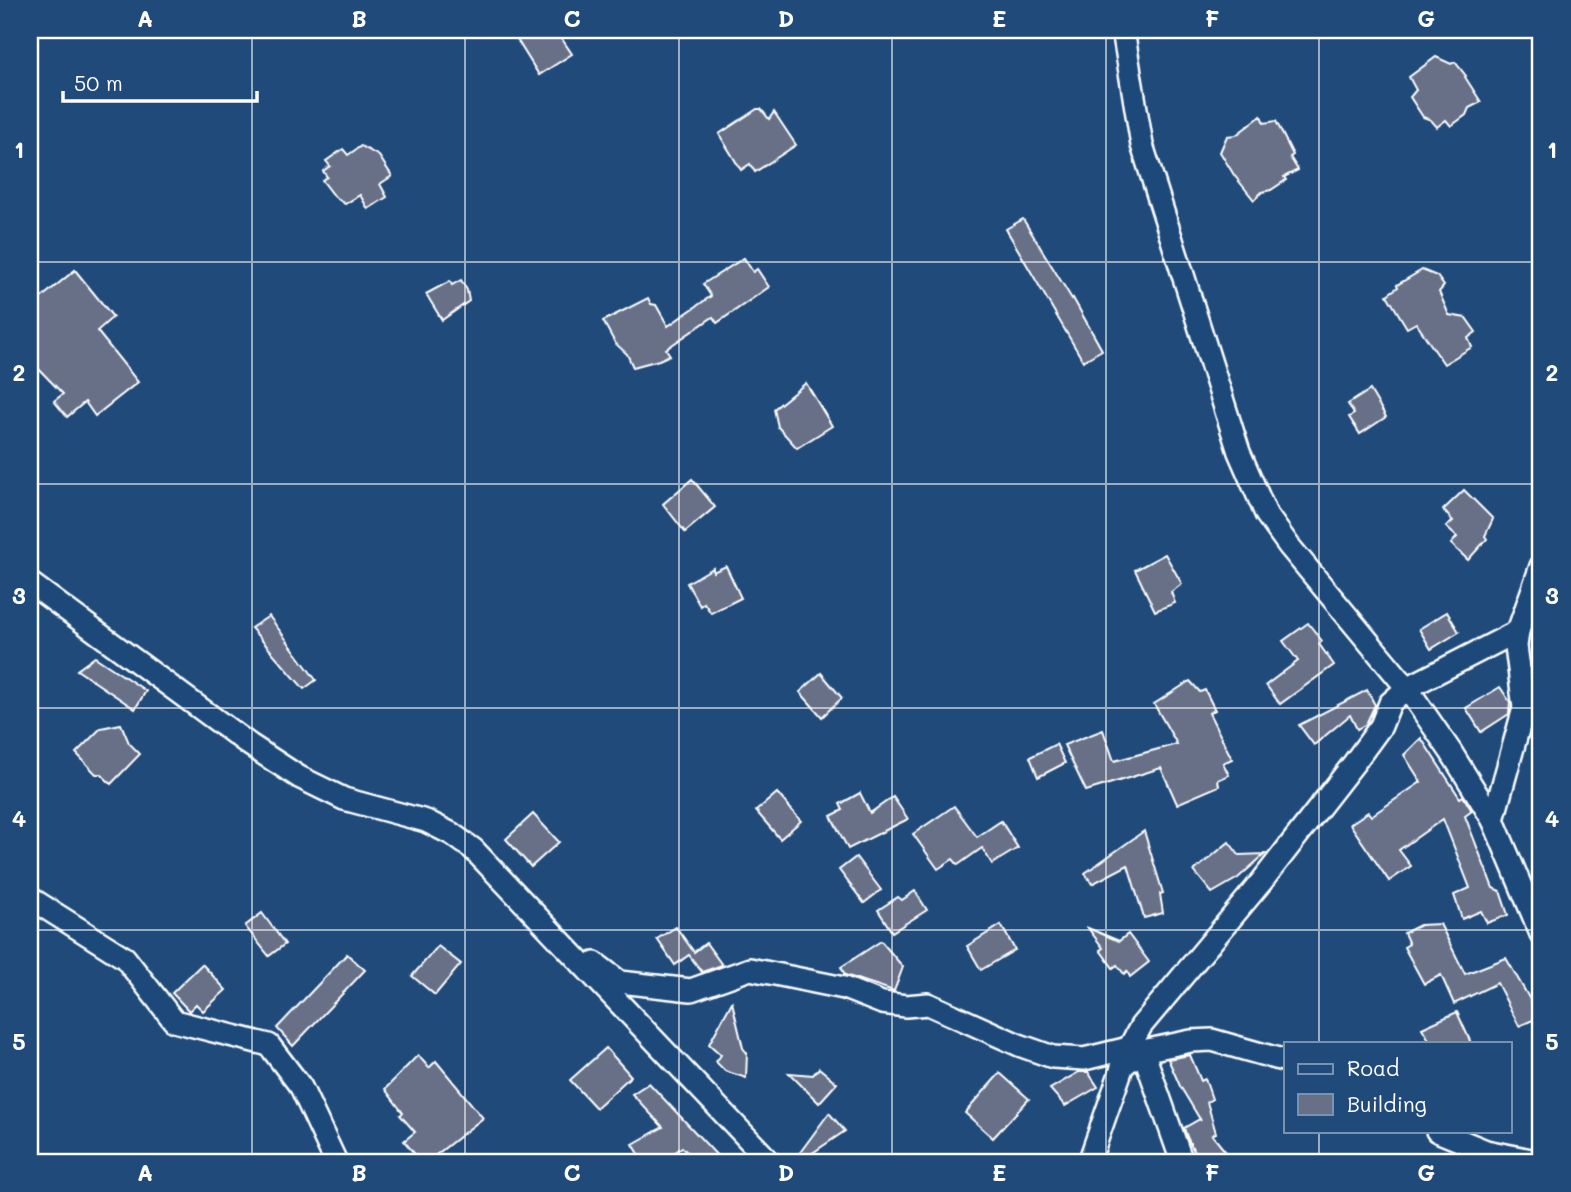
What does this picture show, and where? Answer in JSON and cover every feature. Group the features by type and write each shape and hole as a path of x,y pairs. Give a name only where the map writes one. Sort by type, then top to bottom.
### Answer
{"street":[{"path":"1123,30 1142,145 1238,452 1266,514 1289,547 1407,688 1451,752 1493,820 1541,934"},
{"path":"1493,820 1524,708 1516,646 1518,631 1541,566"},
{"path":"30,583 250,745 299,777 344,799 426,821 452,834 473,849 770,1161"},
{"path":"1089,1162 1141,1027 1338,785 1381,726 1390,703 1407,688 1518,631"},
{"path":"30,898 125,958 174,1021 269,1045 301,1087 336,1162"},
{"path":"543,924 620,982 691,990 750,969 844,988 882,1003 906,1006 928,1004 1019,1045 1053,1057 1084,1059 1131,1055 1191,1041 1212,1040 1284,1060"},
{"path":"1131,1055 1182,1162"},
{"path":"1439,1132 1486,1151 1541,1162"}],"building":[{"path":"511,30 556,30 572,54 539,75"},
{"path":"1436,57 1451,64 1455,62 1481,102 1469,108 1466,115 1451,126 1446,120 1437,127 1431,120 1423,117 1410,97 1416,90 1409,77"},
{"path":"761,109 769,119 774,112 796,145 755,172 750,164 741,170 719,134"},
{"path":"1261,116 1264,123 1276,121 1298,170 1284,177 1286,180 1271,190 1262,192 1254,200 1220,152 1227,136 1236,135"},
{"path":"361,146 379,156 392,176 380,184 387,197 368,209 360,195 345,204 335,197 322,180 327,177 323,171 330,166 326,161 343,149 348,155"},
{"path":"1023,219 1102,350 1083,361 1006,229"},
{"path":"744,258 753,272 757,269 769,287 717,323 713,317 666,349 670,355 633,367 603,321 648,298 651,304 656,305 668,326 711,296 703,284"},
{"path":"75,270 113,317 97,331 138,382 95,416 85,402 67,417 54,401 63,394 30,360 30,307"},
{"path":"1422,270 1437,276 1444,286 1439,292 1449,315 1466,318 1476,332 1468,338 1472,347 1444,364 1416,323 1407,328 1387,295 1398,287 1397,285"},
{"path":"461,280 469,301 442,320 426,294 450,281 452,285"},
{"path":"806,383 832,426 797,448 778,427 774,409"},
{"path":"1370,390 1386,417 1360,434 1349,417 1354,414 1348,404"},
{"path":"692,479 715,507 685,532 663,504"},
{"path":"1464,490 1493,519 1485,536 1487,539 1468,560 1451,544 1457,537 1446,527 1453,521 1443,510"},
{"path":"1165,554 1182,584 1171,592 1175,603 1155,611 1135,570"},
{"path":"726,566 741,598 711,613 704,603 700,606 687,583 713,568 713,572"},
{"path":"1447,612 1459,632 1431,649 1419,629"},
{"path":"269,616 316,680 304,689 251,628"},
{"path":"1308,623 1322,641 1319,644 1334,665 1280,704 1266,685 1298,661 1283,641"},
{"path":"95,657 146,691 135,709 77,670"},
{"path":"821,673 842,698 822,717 800,692"},
{"path":"1190,681 1200,692 1205,690 1215,710 1209,713 1232,759 1223,763 1229,775 1218,780 1219,786 1177,804 1161,768 1086,791 1064,745 1103,730 1114,761 1177,744 1154,704"},
{"path":"1500,687 1510,702 1509,714 1481,732 1466,708"},
{"path":"1367,690 1375,705 1366,724 1357,729 1350,715 1314,745 1299,725"},
{"path":"121,724 129,743 140,754 111,784 101,774 96,774 76,753 101,728"},
{"path":"1421,738 1460,798 1463,796 1472,811 1465,816 1493,888 1500,891 1508,915 1487,923 1481,911 1462,919 1454,895 1470,888 1443,819 1399,850 1411,866 1389,881 1350,824 1368,812 1371,816 1421,782 1404,755"},
{"path":"1056,744 1065,763 1038,777 1030,757"},
{"path":"777,793 801,821 780,839 756,811"},
{"path":"860,793 870,813 893,797 908,819 848,849 831,816 843,810 840,804"},
{"path":"954,806 977,837 1001,821 1018,848 992,864 982,848 958,865 953,859 938,869 913,834"},
{"path":"533,814 559,842 531,867 506,839"},
{"path":"1144,831 1163,893 1160,894 1163,913 1144,918 1128,865 1092,884 1085,873"},
{"path":"1229,842 1239,855 1265,854 1238,878 1212,893 1194,871"},
{"path":"856,857 881,890 864,903 839,870"},
{"path":"915,891 927,910 892,932 878,910 898,897 902,900"},
{"path":"262,913 285,944 269,956 245,926"},
{"path":"1440,924 1465,974 1506,958 1540,1017 1519,1026 1497,983 1454,1004 1441,975 1424,984 1404,947 1409,944 1404,933 1420,925"},
{"path":"1001,925 1015,950 981,970 967,946"},
{"path":"676,927 694,952 706,943 722,965 702,972 689,955 675,965 657,939"},
{"path":"1088,928 1119,941 1128,934 1149,962 1130,977 1127,971 1124,974 1117,965 1113,968 1100,950 1103,948"},
{"path":"881,941 903,967 894,991 845,975 841,967"},
{"path":"438,946 461,964 435,995 412,976"},
{"path":"347,954 365,970 293,1046 277,1028"},
{"path":"202,964 226,990 203,1011 196,1004 189,1011 172,993"},
{"path":"732,1002 743,1048 747,1053 746,1078 725,1071 716,1062 721,1055 709,1044"},
{"path":"1457,1012 1471,1042 1430,1042 1422,1028"},
{"path":"606,1048 631,1076 596,1108 570,1080"},
{"path":"418,1055 429,1068 436,1061 483,1118 427,1162 421,1162 404,1141 415,1132 400,1115 403,1113 385,1089"},
{"path":"1190,1055 1201,1081 1205,1079 1212,1099 1207,1102 1216,1133 1212,1135 1234,1162 1207,1162 1194,1151 1187,1137 1184,1128 1200,1119 1180,1086 1168,1059"},
{"path":"819,1068 837,1083 819,1103 789,1073 813,1075"},
{"path":"1079,1072 1088,1072 1098,1087 1065,1106 1050,1089"},
{"path":"1000,1073 1029,1099 993,1138 965,1113"},
{"path":"649,1083 723,1162 697,1162 682,1147 662,1162 644,1162 633,1144 663,1127 632,1094"},
{"path":"829,1113 845,1131 799,1162 793,1162"}]}
